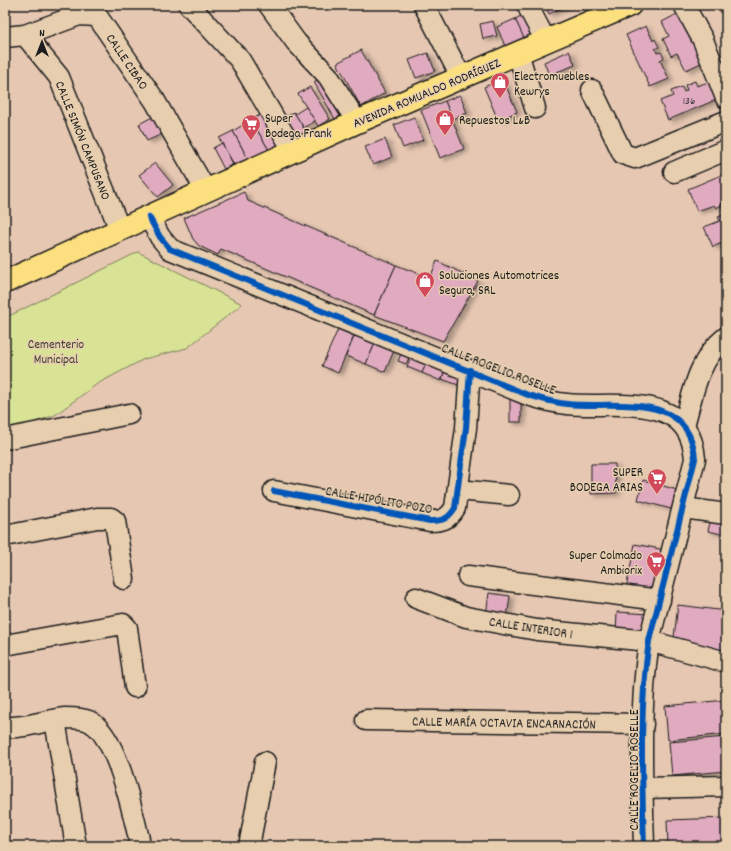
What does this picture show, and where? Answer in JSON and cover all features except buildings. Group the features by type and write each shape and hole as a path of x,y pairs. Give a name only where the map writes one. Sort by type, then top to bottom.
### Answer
{"main road":[{"name":"AVENIDA ROMUALDO RODRÍGUEZ","path":"5,282 293,150 630,5"}],"street":[{"path":"189,5 240,60 293,150"},
{"path":"269,5 296,42 328,76 357,122"},
{"path":"424,5 461,77"},
{"path":"527,5 546,41"},
{"path":"684,5 703,40 726,98"},
{"name":"CALLE CIBAO","path":"5,37 25,34 79,15 98,16 155,101 206,191"},
{"name":"CALLE SIMÓN CAMPUSANO","path":"25,34 59,77 120,230"},
{"path":"518,53 535,108"},
{"path":"592,90 623,154 634,158 726,121"},
{"path":"674,172 726,150"},
{"name":"CALLE ROGELIO ROSELLE","path":"149,217 160,237 170,249 546,401 567,404 637,405 666,412 684,426 694,444 695,459 684,508 649,641 646,659 643,724 644,846"},
{"path":"684,426 698,372 717,344 726,337"},
{"name":"CALLE HIPÓLITO POZO","path":"274,491 430,521 443,521 450,516 455,508 466,428 470,370"},
{"path":"5,439 129,414"},
{"path":"458,490 509,495"},
{"path":"684,508 726,514"},
{"path":"5,536 97,518 111,518 115,521 124,579"},
{"path":"468,576 660,600"},
{"name":"CALLE INTERIOR 1","path":"416,598 466,617 537,630 649,641 726,662"},
{"path":"5,645 123,624 127,628 135,687"},
{"path":"5,727 80,718 89,721 99,729 109,744 125,783 139,839 138,846"},
{"path":"55,720 76,846"},
{"name":"CALLE MARÍA OCTAVIA ENCARNACIÓN","path":"366,720 643,724"},
{"path":"249,846 265,762"},
{"path":"643,788 726,786"}],"green space":[{"name":"Cementerio Municipal","path":"138,252 242,304 187,348 144,359 97,384 55,415 9,431 5,419 5,318"}],"cycle path":[{"path":"149,217 160,237 170,249 528,395 547,401 562,403 647,407 665,412 680,422 690,437 695,459 649,641 642,717 644,846"},
{"path":"274,491 430,521 445,519 455,508 466,428 470,370"}],"place":[{"name":"Electromuebles Kewrys","path":"500,99"},
{"name":"Repuestos L&B","path":"445,136"},
{"name":"Super Bodega Frank","path":"251,141"},
{"name":"Soluciones Automotrices Segura, SRL","path":"425,298"},
{"name":"SUPER BODEGA ARIAS","path":"657,495"},
{"name":"Super Colmado Ambiorix","path":"656,578"}]}
